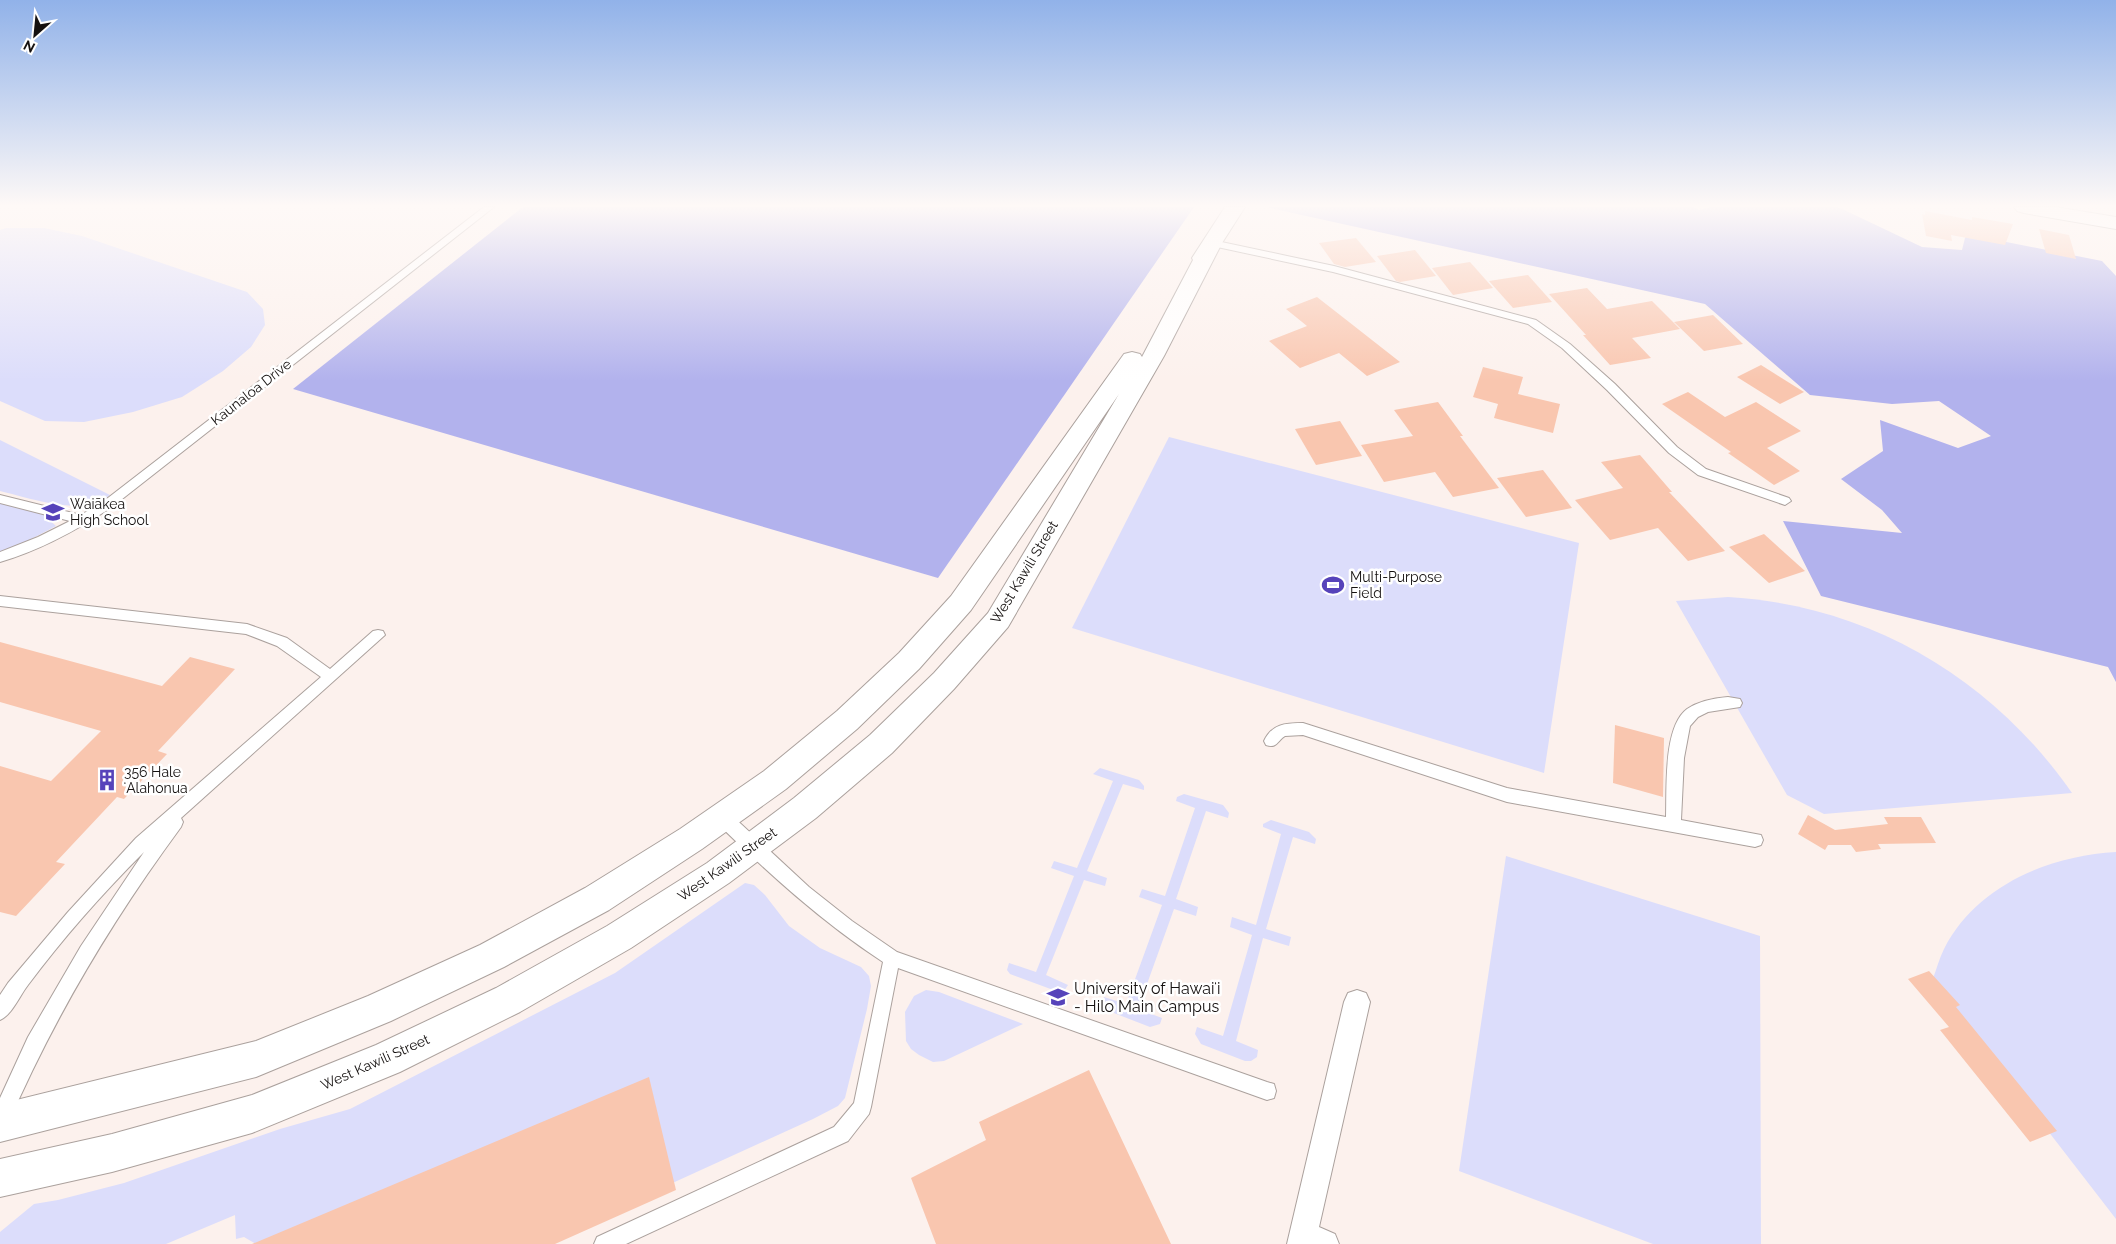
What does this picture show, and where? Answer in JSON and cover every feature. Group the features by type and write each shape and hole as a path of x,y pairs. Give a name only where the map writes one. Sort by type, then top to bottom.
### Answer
{"main road":[{"name":"West Kawili Street","path":"0,1121 126,1093 256,1059 379,1010 492,956 597,899 691,840 775,780 847,720 909,661 961,603 1197,265"},
{"name":"West Kawili Street","path":"0,1178 112,1153 252,1114 387,1059 508,1000 619,937 718,873 805,808 881,744 944,681 998,620 1153,356 1200,265"}],"street":[{"path":"1309,1241 1357,1002"}],"lane":[{"name":"Kaunaloa Drive","path":"0,557 38,544 84,520 108,504 413,265"},
{"path":"1315,265 1532,322 1566,346 1611,387 1673,450 1702,472 1785,501"},
{"path":"0,499 84,520"},
{"path":"0,601 247,628 282,642 330,676"},
{"path":"0,1011 11,993 39,958 110,875 192,799 378,635"},
{"path":"1673,825 1678,743 1683,724 1692,714 1702,708 1714,704 1735,703"},
{"path":"1271,741 1274,734 1285,728 1303,729 1507,795 1755,840"},
{"path":"0,1121 40,1034 97,935 132,880 192,799"},
{"path":"722,817 752,848 818,907 856,936 892,958 1267,1091"},
{"path":"604,1244 841,1134 862,1107 892,958"}],"shaded area":[{"path":"0,265 168,265 247,292 263,309 265,325 251,347 223,371 182,397 133,412 84,422 45,421 0,401"},
{"path":"450,265 1154,265 938,578 293,389"},
{"path":"1529,265 2106,265 2116,276 2116,682 2108,667 1821,596 1783,521 1902,533 1882,510 1841,479 1883,451 1880,420 1958,448 1991,436 1939,401 1892,404 1810,395 1705,304"},
{"name":"Multi-Purpose Field","path":"1169,437 1579,543 1544,773 1072,628"},
{"path":"0,440 110,495 99,502 72,506 0,491"},
{"path":"0,502 40,512 56,526 16,547 0,553"},
{"path":"1728,597 1780,603 1830,615 1878,632 1923,655 1965,683 2004,715 2040,752 2072,793 1824,814 1787,795 1676,601"},
{"path":"1100,768 1139,780 1144,786 1144,790 1123,784 1087,871 1107,878 1105,886 1084,880 1046,975 1068,985 1064,991 1056,991 1010,974 1007,970 1009,963 1036,972 1074,876 1051,868 1054,861 1077,868 1113,781 1093,774"},
{"path":"1184,794 1223,805 1229,813 1228,818 1206,811 1176,899 1198,907 1196,916 1174,909 1138,1009 1162,1018 1160,1024 1150,1027 1106,1010 1102,1001 1104,997 1126,1004 1162,905 1139,897 1142,889 1165,896 1195,808 1176,801 1177,797"},
{"path":"1271,820 1309,832 1316,839 1315,844 1293,837 1266,929 1291,937 1289,946 1263,938 1236,1041 1258,1050 1257,1057 1251,1061 1245,1061 1201,1044 1195,1034 1197,1027 1223,1036 1252,935 1230,927 1232,917 1256,925 1281,834 1263,827 1263,824"},
{"path":"2116,852 2116,1219 1932,981 1944,949 1958,927 1975,908 1995,892 2016,878 2040,868 2065,860"},
{"path":"1506,856 1760,936 1761,1244 1653,1244 1459,1171"},
{"path":"745,883 754,885 765,895 789,926 820,948 861,967 869,976 871,986 867,1009 845,1098 838,1106 813,1119 644,1196 256,1244 244,1237 236,1239 235,1215 166,1244 0,1244 0,1232 34,1204 58,1200 124,1183 280,1129 350,1109 615,973"},
{"path":"926,990 939,992 1023,1024 944,1061 933,1062 911,1049 906,1041 905,1012 914,996"}],"building":[{"path":"1338,265 1357,265 1345,267"},
{"path":"1384,265 1427,265 1436,276 1400,282 1396,281"},
{"path":"1451,265 1473,265 1493,288 1453,295 1432,268"},
{"path":"1528,275 1552,302 1513,308 1489,281"},
{"path":"1587,288 1607,309 1652,301 1680,329 1632,338 1651,358 1610,365 1549,294"},
{"path":"1317,297 1400,362 1367,376 1339,353 1300,368 1269,341 1307,326 1286,309"},
{"path":"1713,315 1743,344 1704,351 1674,322"},
{"path":"1761,365 1804,392 1780,404 1737,377"},
{"path":"1483,367 1523,377 1518,394 1560,404 1553,433 1494,418 1498,404 1473,397"},
{"path":"1688,392 1725,417 1756,402 1801,431 1767,448 1800,471 1774,485 1728,453 1731,452 1662,404"},
{"path":"1438,402 1463,436 1460,436 1499,488 1453,497 1435,472 1384,482 1361,445 1413,436 1394,410"},
{"path":"1340,421 1362,456 1316,465 1295,429"},
{"path":"1640,455 1672,492 1669,492 1725,551 1688,561 1658,528 1610,540 1575,500 1623,488 1601,462"},
{"path":"1543,470 1572,508 1526,517 1497,478"},
{"path":"1764,534 1805,571 1769,583 1729,547"},
{"name":"356 Hale ʻAlahonua","path":"0,642 162,686 190,657 235,669 158,751 167,754 124,799 117,797 56,862 65,864 16,916 0,912 0,766 51,781 101,731 0,702"},
{"path":"1615,725 1664,738 1663,797 1613,783"},
{"path":"1808,815 1835,830 1888,824 1884,817 1921,817 1936,843 1878,844 1881,849 1856,852 1851,845 1828,845 1825,850 1798,834"},
{"path":"1929,971 1960,1005 1956,1007 2057,1131 2030,1142 1940,1030 1949,1027 1908,979"},
{"path":"1089,1070 1171,1244 936,1244 911,1178 986,1140 979,1122"},
{"path":"649,1077 676,1190 555,1244 252,1244"}],"place":[{"name":"Waiākea High School","path":"53,512"},
{"name":"Multi-Purpose Field","path":"1333,585"},
{"name":"356 Hale ʻAlahonua","path":"107,780"},
{"name":"University of Hawaiʻi - Hilo Main Campus","path":"1058,997"}]}
